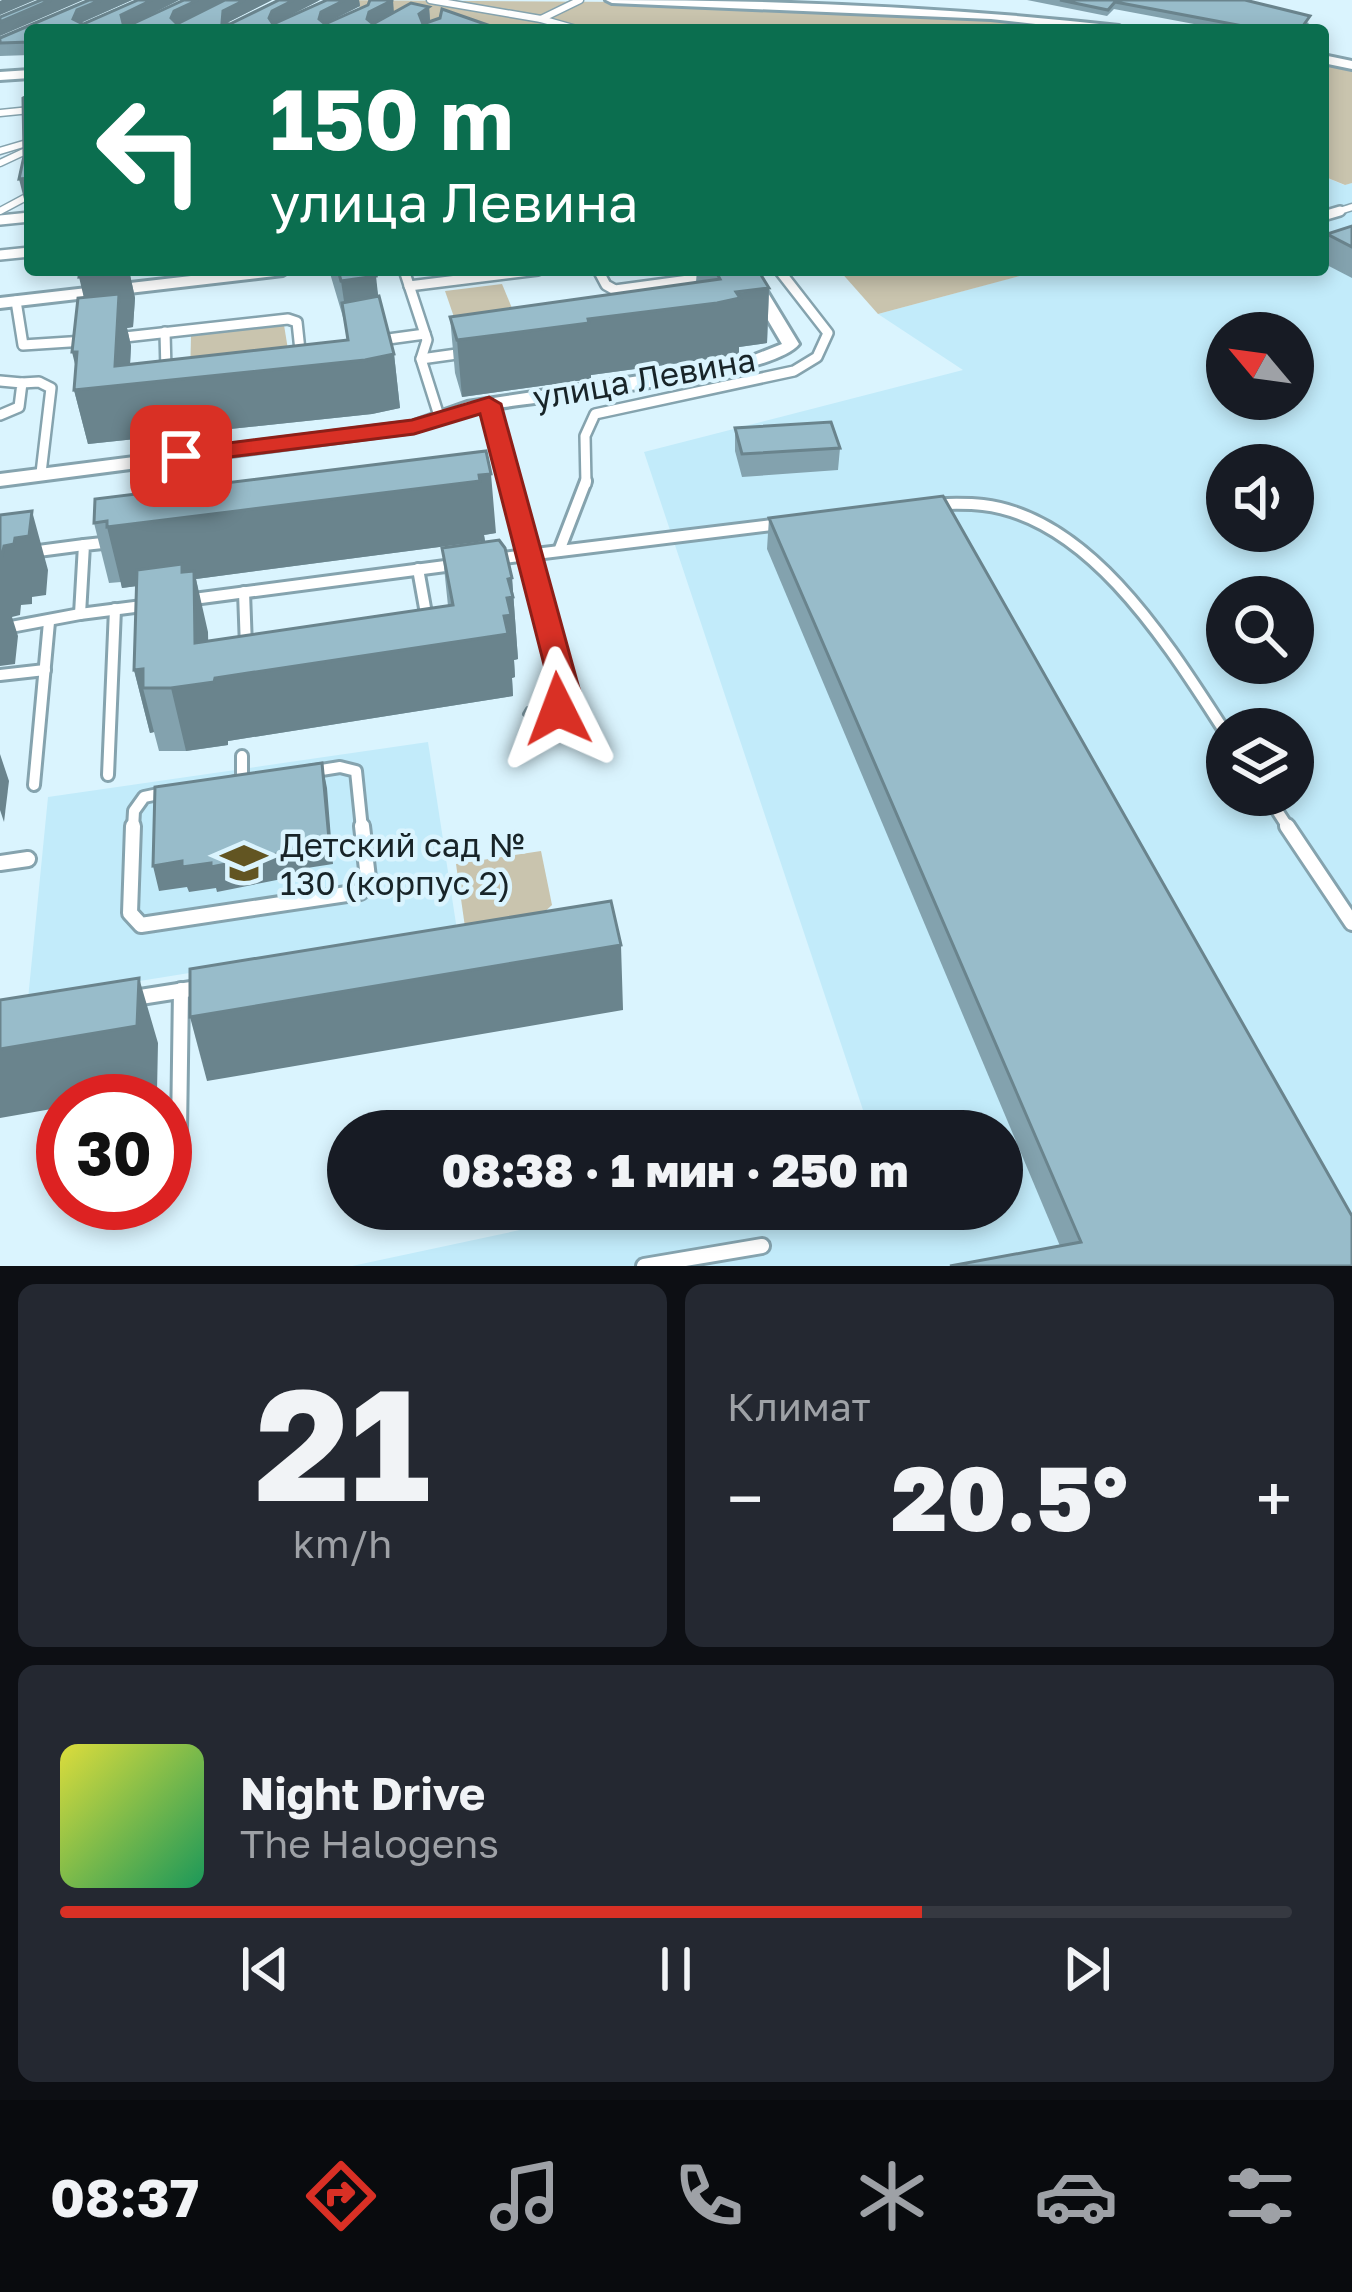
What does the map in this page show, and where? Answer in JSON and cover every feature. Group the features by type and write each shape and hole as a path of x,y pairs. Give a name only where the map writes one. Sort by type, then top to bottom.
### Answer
{"street":[{"path":"612,0 991,15 1068,24"},
{"path":"8,302 231,276"},
{"name":"улица Левина","path":"0,480 414,427 489,404 742,366 790,348 754,284 735,276"},
{"path":"489,404 566,692 558,709 536,714"}],"lane":[{"path":"430,0 559,24"},
{"path":"541,19 580,0"},
{"path":"406,276 425,334 421,359 440,419"},
{"path":"410,286 490,276"},
{"path":"602,276 610,288 654,285 689,276"},
{"path":"559,551 568,517 586,485 584,429 595,414 794,370 814,362 825,349 828,333 784,276"},
{"path":"654,285 661,296"},
{"path":"8,302 23,345 288,319 297,322 301,375"},
{"path":"165,332 166,392"},
{"path":"363,343 425,334"},
{"path":"301,351 322,348"},
{"path":"421,359 488,350"},
{"path":"0,381 39,382 51,388 41,473"},
{"path":"0,415 19,406 22,383"},
{"path":"489,495 512,492"},
{"path":"929,505 952,502 1024,516 1092,559 1153,623 1209,708"},
{"path":"479,561 790,522"},
{"path":"0,556 132,539"},
{"path":"80,614 84,545"},
{"path":"182,600 459,564"},
{"path":"418,569 430,638"},
{"path":"244,592 247,663"},
{"path":"0,629 161,603"},
{"path":"108,775 115,609"},
{"path":"34,785 49,622"},
{"path":"0,675 45,670"},
{"path":"242,756 242,781"},
{"path":"177,790 144,797 134,811 130,913 141,925 360,892 368,878 356,771 340,767 301,773"},
{"path":"221,784 262,778"},
{"path":"1281,816 1352,923"},
{"path":"0,863 28,859"},
{"path":"112,1002 228,983"},
{"path":"180,1074 181,990"},
{"path":"644,1266 762,1246"}],"shaded area":[{"path":"326,0 627,2 973,16 1047,24 444,24"},
{"path":"1329,62 1352,67 1352,183 1329,178"},
{"path":"1329,179 1352,183 1352,1266 352,1266 520,1230 1023,1230 1023,1110 863,1110 644,452 963,370 878,314 1019,276 1329,276"},
{"path":"844,276 1020,276 878,314"},
{"path":"502,284 514,313 455,320 445,291"},
{"path":"284,325 291,368 190,382 191,336"},
{"name":"Детский сад № 130 (корпус 2)","path":"428,742 457,930 28,999 48,797"},
{"path":"541,851 552,905 541,915 465,927 456,864"}],"building":[{"path":"51,0 0,22 0,17"},
{"path":"89,0 101,0 77,10 73,19 83,24 33,24"},
{"path":"138,0 152,0 121,15 123,23 132,24 83,24"},
{"path":"184,0 198,0 174,11 171,18 177,24 132,24"},
{"path":"225,0 245,0 223,11 222,23 230,24 177,24"},
{"path":"279,0 294,0 272,11 273,24 230,24"},
{"path":"327,0 345,0 321,12 319,19 325,24 273,24"},
{"path":"370,0 393,0 369,12 367,19 373,24 325,24"},
{"path":"1060,0 1245,0 1310,16 1304,24 1232,24 1115,2 1108,10"},
{"path":"411,3 429,7 419,14 423,24 373,24"},
{"path":"442,9 485,24 423,24 440,18"},
{"path":"24,28 24,42 0,43 0,38"},
{"path":"1352,226 1352,247 1329,235"},
{"path":"340,276 376,276 341,281"},
{"path":"762,276 769,288 736,292 740,298 717,303 457,340 450,317"},
{"path":"119,294 115,366 348,340 342,303 379,296 394,354 74,390 77,352 72,352 78,298"},
{"path":"831,422 840,448 742,454 735,428"},
{"path":"486,451 491,474 479,475 480,481 107,527 107,521 94,523 95,499"},
{"path":"943,496 1352,1216 1352,1266 950,1266 1081,1242 769,518"},
{"path":"32,511 29,536 15,538 0,556 0,515"},
{"path":"499,540 512,578 508,579 513,597 507,598 511,615 504,616 508,634 171,688 143,688 143,669 134,670 137,570 182,564 182,572 194,571 195,643 453,605 442,548"},
{"path":"322,763 329,839 211,867 211,863 182,867 182,861 153,866 155,787"},
{"path":"611,901 621,945 190,1017 190,969"},
{"path":"139,978 137,1026 0,1049 0,1000"}],"place":[{"name":"Детский сад № 130 (корпус 2)","path":"244,863"}],"route":[{"path":"181,456 414,427 466,407 489,404 566,692 558,709"}]}
